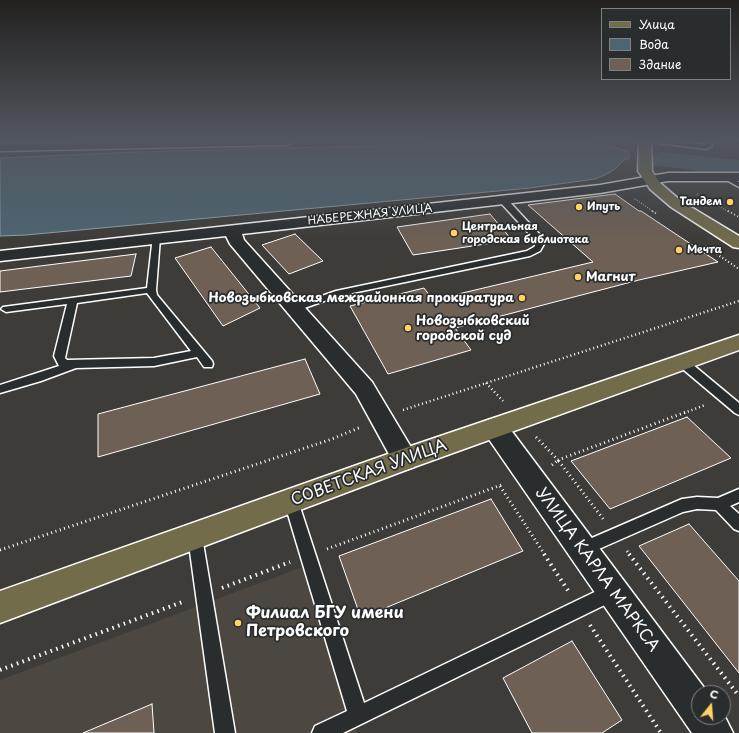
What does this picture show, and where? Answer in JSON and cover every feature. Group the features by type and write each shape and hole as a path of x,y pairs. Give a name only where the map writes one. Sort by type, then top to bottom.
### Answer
{"main road":[{"path":"648,175 649,179 676,204 739,243"},
{"name":"СОВЕТСКАЯ УЛИЦА","path":"0,607 405,459 739,342"}],"street":[{"name":"НАБЕРЕЖНАЯ УЛИЦА","path":"0,254 233,230 600,189 649,179 687,176 739,177"},
{"path":"233,230 236,241 296,308 364,388 405,459"},
{"name":"УЛИЦА КАРЛА МАРКСА","path":"508,424 528,475 691,701"}],"lane":[{"path":"723,176 739,185"},
{"path":"296,308 336,294 530,253 537,249 540,244 538,238 503,200"},
{"path":"156,238 151,290 153,296 208,364"},
{"path":"6,309 151,290"},
{"path":"74,300 59,356 60,360 64,364 154,362 199,353"},
{"path":"682,362 739,410"},
{"path":"0,389 31,380 73,364"},
{"path":"582,549 682,506 697,503 719,504 739,495"},
{"path":"291,501 358,715"},
{"path":"719,504 739,524"},
{"path":"195,537 225,733"},
{"path":"322,733 613,592"}],"path":[{"path":"697,194 739,217"},
{"path":"486,383 508,424 558,460 739,696"},
{"path":"0,670 548,468 558,460 724,397"}],"shaded area":[{"name":"Филиал БГУ имени Петровского","path":"305,566 357,733 0,733 0,680"}],"water":[{"path":"0,175 604,175 595,179 530,188 26,235 0,236"}],"building":[{"path":"615,194 718,262 639,280 455,328 471,350 388,374 350,306 424,288 433,300 593,262 528,205"},
{"name":"Центральная городская библиотека","path":"490,214 512,240 413,255 397,227"},
{"path":"295,234 323,261 289,274 262,245"},
{"path":"211,247 260,308 223,326 175,258"},
{"path":"136,254 131,276 0,292 0,271"},
{"path":"305,359 320,394 98,457 98,414"},
{"path":"687,417 731,458 610,509 571,461"},
{"path":"491,499 523,551 361,618 339,556"},
{"path":"689,524 739,581 739,673 639,546"},
{"path":"572,641 622,720 602,733 532,733 503,678"},
{"path":"152,704 154,733 83,733"}],"place":[{"name":"Тандем","path":"730,202"},
{"name":"Ипуть","path":"579,207"},
{"name":"Центральная городская библиотека","path":"454,233"},
{"name":"Мечта","path":"679,250"},
{"name":"Магнит","path":"578,277"},
{"name":"Новозыбковская межрайонная прокуратура","path":"522,298"},
{"name":"Новозыбковский городской суд","path":"408,328"},
{"name":"Филиал БГУ имени Петровского","path":"238,623"}]}
